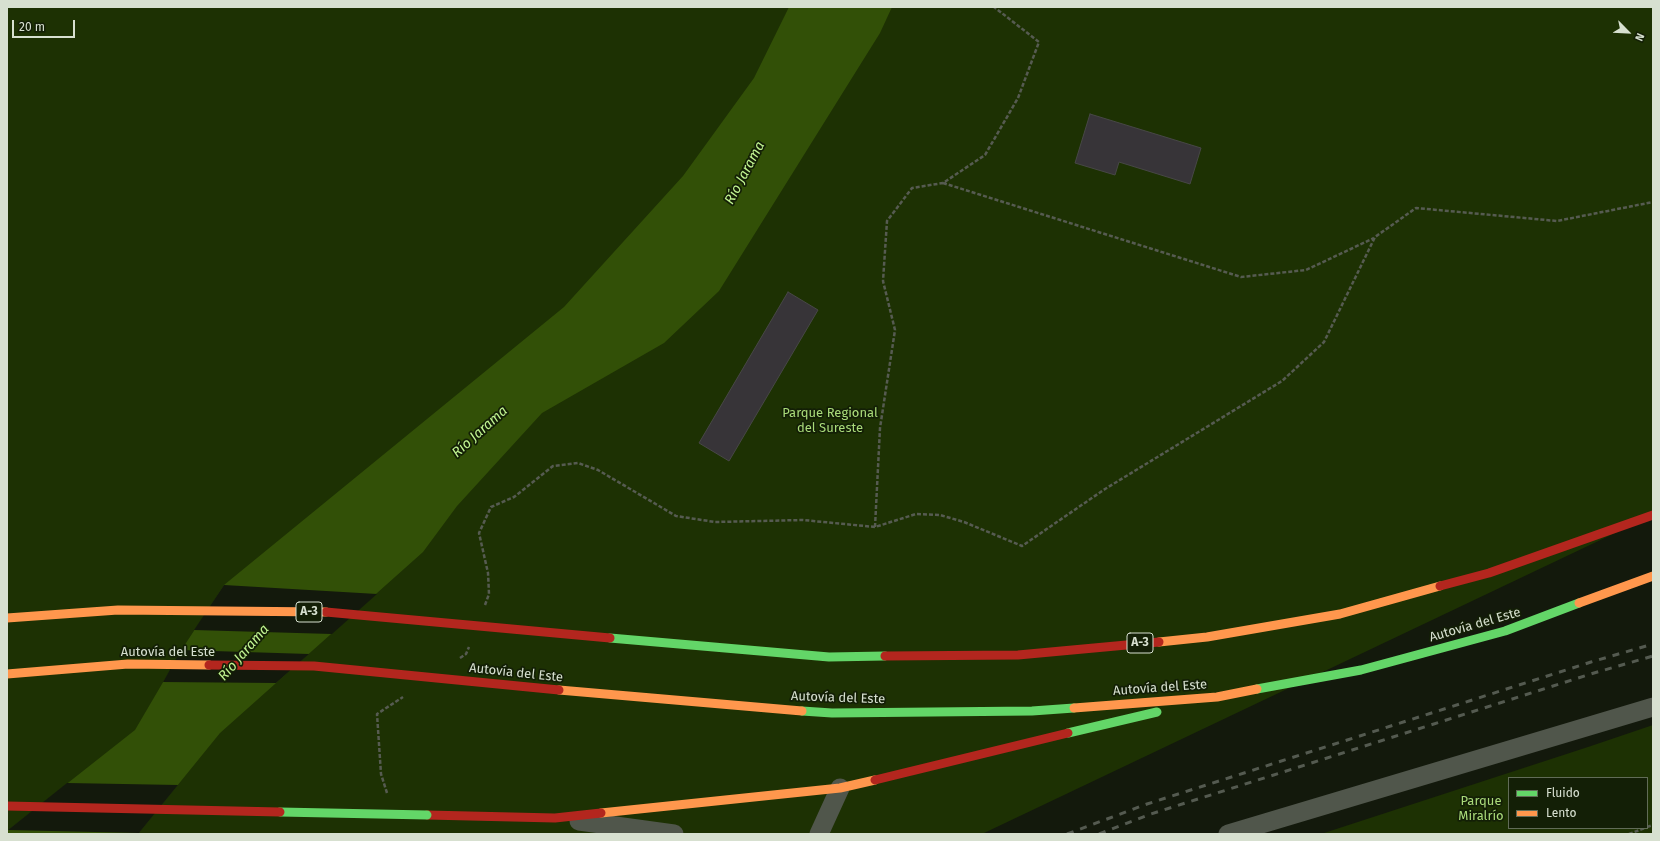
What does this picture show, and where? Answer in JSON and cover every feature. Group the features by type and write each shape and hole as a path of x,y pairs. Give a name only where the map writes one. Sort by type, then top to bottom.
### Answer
{"highway":[{"name":"A-3","path":"7,618 118,610 328,612 829,657 1018,655 1207,637 1340,614 1489,573 1653,515"},
{"name":"Autovía del Este","path":"7,674 128,664 314,666 559,690 832,713 1032,711 1217,697 1362,670 1506,631 1653,576"},
{"path":"7,806 555,818 840,788 1217,697"}],"street":[{"path":"1228,834 1653,707"},
{"path":"819,834 840,788"},
{"path":"555,818 674,834"}],"path":[{"path":"875,528 880,428 895,330 883,281 887,221 912,188 943,183 986,155 1018,98 1039,42 994,7"},
{"path":"943,183 1241,277 1306,270 1375,237 1416,208 1557,221 1653,202"},
{"path":"489,594 488,572 479,533 491,507 514,497 553,466 578,462 598,470 676,516 715,522 803,520 875,528 916,514 940,515 964,522 1022,546 1105,489 1282,381 1324,342 1375,237"},
{"path":"377,714 381,774 387,796"},
{"path":"1629,834 1643,829"}],"green space":[{"name":"Parque Regional del Sureste","path":"7,7 1653,7 1653,515 982,834 7,834"},
{"name":"Parque Miralrío","path":"1653,725 1653,834 1321,834 1588,747"}],"water":[{"name":"Río Jarama","path":"789,7 892,7 880,33 719,291 664,343 542,413 457,506 423,552 220,733 138,834 7,834 7,831 135,730 186,643 224,585 564,307 683,176 754,78"}],"pier":[{"path":"224,585 377,594 332,634 194,630"},
{"path":"181,650 309,654 276,683 163,682"},
{"path":"67,783 178,785 139,833 8,830"}],"building":[{"path":"1090,114 1201,148 1190,184 1119,162 1115,175 1075,163"},
{"path":"788,292 818,310 729,461 699,443"}],"railway":[{"path":"1067,834 1147,804 1591,662 1653,644"},
{"path":"1099,834 1151,814 1594,673 1653,656"}],"traffic: fast":[{"path":"1257,689 1361,670 1505,631 1579,603"},
{"path":"610,638 829,657 885,656"},
{"path":"802,711 832,713 1032,711 1074,708"},
{"path":"1068,733 1157,712"},
{"path":"280,812 427,815"}],"traffic: slow":[{"path":"1579,603 1653,576"},
{"path":"1159,642 1207,637 1340,614 1440,586"},
{"path":"7,618 118,610 326,612"},
{"path":"7,674 128,664 209,665"},
{"path":"1074,708 1217,697 1257,689"},
{"path":"559,690 802,711"},
{"path":"601,813 840,788 875,780"}],"traffic: jam":[{"path":"1440,586 1489,573 1653,515"},
{"path":"326,612 610,638"},
{"path":"885,656 1018,655 1159,642"},
{"path":"209,665 314,666 559,690"},
{"path":"875,780 1068,733"},
{"path":"7,806 280,812"},
{"path":"427,815 555,818 601,813"}]}
